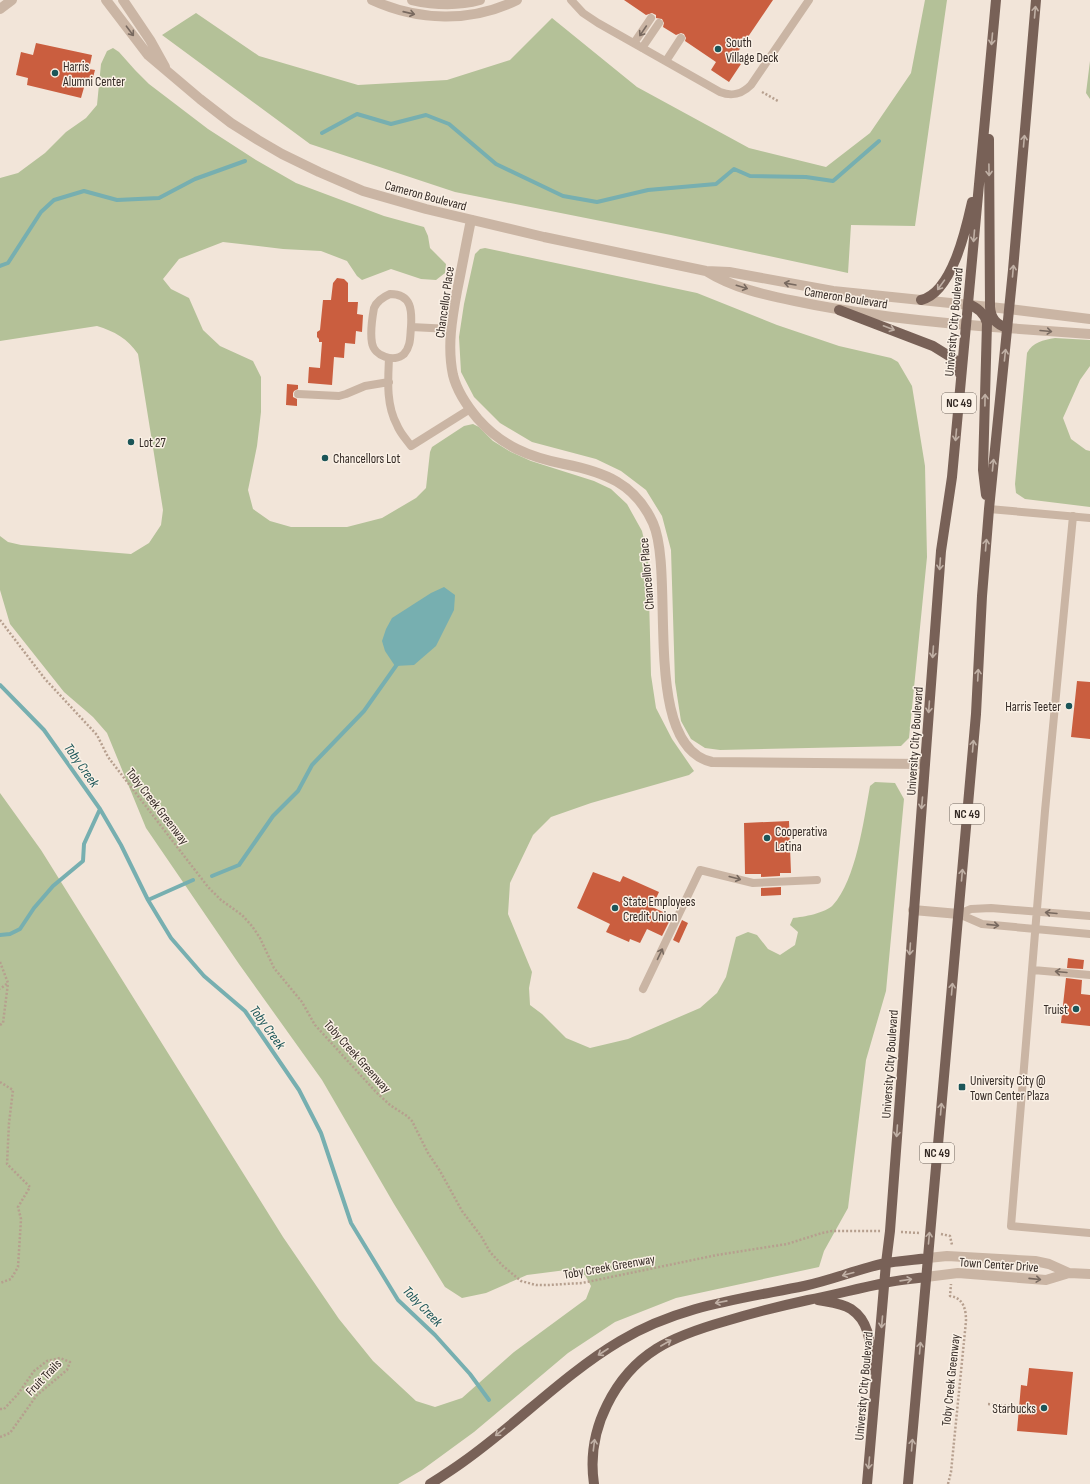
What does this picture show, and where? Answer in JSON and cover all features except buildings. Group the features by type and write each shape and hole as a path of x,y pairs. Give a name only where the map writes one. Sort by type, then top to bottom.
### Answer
{"main road":[{"name":"University City Boulevard","path":"867,1484 890,1231 941,551 952,477 996,0"},
{"name":"NC 49","path":"908,1484 976,714 982,596 989,508 1009,309 1036,0"},
{"path":"988,89 990,307 991,315 994,321 1007,328"},
{"path":"921,300 936,292 952,267 964,234 980,169"},
{"path":"968,304 975,307 982,313 986,320 987,326 984,470 989,508"},
{"name":"NC 49","path":"839,310 921,341 946,353 954,359 958,365 961,380"},
{"path":"430,1484 463,1462 596,1357 645,1327 665,1318 707,1305 806,1285 886,1264 928,1258"},
{"path":"594,1484 592,1459 595,1437 602,1414 620,1383 644,1357 678,1336 761,1310 885,1283 926,1277"},
{"path":"814,1299 850,1308 861,1318 870,1337 875,1396"}],"street":[{"path":"0,9 12,0"},
{"name":"Cameron Boulevard","path":"106,0 148,55 200,99 231,122 258,140 298,162 342,182 383,198 544,238 706,271 729,272 833,291 968,304 1090,319"},
{"name":"Cameron Boulevard","path":"123,0 169,73"},
{"path":"372,0 407,13 441,17 464,16 479,13 502,7 517,0"},
{"path":"412,0 445,4 480,0"},
{"name":"Chancellor Place","path":"471,220 452,320 451,354 453,375 460,392 470,409 491,432 517,450 536,457 588,469 606,476 631,491 643,505 654,524 660,548 665,673 668,696 679,732 687,746 696,755 705,760 729,763 925,764"},
{"name":"Cameron Boulevard","path":"706,271 720,279 739,286 777,297 839,310 888,317 1090,334"},
{"path":"913,910 959,914"},
{"name":"Town Center Drive","path":"928,1258 946,1256 1035,1262 1049,1264 1069,1273"},
{"name":"Town Center Drive","path":"926,1277 958,1273 1046,1280 1069,1273 1090,1274"}],"lane":[{"path":"571,0 583,12 598,23 720,92 736,95 746,90 751,85 809,0"},
{"path":"634,43 651,18"},
{"path":"642,48 658,23"},
{"path":"666,61 681,38"},
{"path":"390,294 395,294 403,298 411,307 411,327 410,342 406,351 398,357 389,358 378,352 372,343 376,304 382,298 390,294"},
{"path":"411,327 451,329"},
{"path":"389,358 389,397 394,419 411,446 470,409"},
{"path":"298,394 339,396 365,386 389,382"},
{"path":"989,508 1090,518"},
{"path":"1073,516 1046,804 1011,1226 1090,1234"},
{"path":"643,989 700,870 753,883 816,880"},
{"path":"959,914 970,909 980,908 1090,916"},
{"path":"959,914 982,924 1090,934"},
{"path":"1033,970 1090,975"}],"path":[{"path":"762,92 778,101"},
{"name":"Toby Creek Greenway","path":"0,616 1,620 45,679 91,727 101,741 108,757 208,887 221,900 247,920 260,938 274,968 302,1002 316,1025 376,1092 390,1105 412,1121 428,1153 469,1221 496,1259 513,1276 521,1281 536,1285 549,1286 582,1283 717,1255 787,1244 827,1232 872,1230"},
{"path":"0,962 8,983 3,1023 0,1025"},
{"path":"0,989 8,983"},
{"path":"0,1082 13,1090 9,1124 7,1164 30,1187 18,1207 21,1219 18,1267 11,1279 0,1283"},
{"path":"907,1232 915,1232"},
{"path":"945,1234 950,1236 952,1243"},
{"name":"Toby Creek Greenway","path":"948,1484 951,1472 966,1321 962,1303 956,1298 950,1296 951,1286"},
{"name":"Fruit Trails","path":"0,1409 4,1409 18,1394 34,1371 47,1361 60,1358 70,1362 67,1370 37,1395 10,1433 0,1437"},
{"path":"988,1404 1015,1406"}],"green space":[{"path":"925,0 947,0 915,226 851,225 848,273 671,235 455,192 310,144 162,35 196,13 259,56 358,85 447,80 510,60 552,18 637,87 749,148 826,167 870,133 911,73"},
{"path":"113,48 119,52 149,84 208,129 256,160 296,183 384,216 424,227 428,236 430,248 446,264 445,273 436,280 421,279 391,269 362,280 357,276 347,261 321,251 283,249 223,242 179,259 163,279 171,289 189,298 203,330 220,346 253,361 261,377 261,412 257,446 248,490 253,509 270,521 291,527 347,527 382,518 416,498 426,488 430,452 432,447 464,426 473,424 479,427 493,441 511,452 531,461 594,481 611,489 627,504 642,531 648,557 651,675 656,708 672,739 694,771 689,775 591,803 551,817 533,835 510,883 508,914 532,972 529,988 530,1005 542,1014 566,1038 590,1048 628,1039 700,1008 717,993 726,977 736,937 748,932 757,935 768,949 780,955 795,945 798,932 790,925 793,918 808,916 830,908 833,905 841,894 848,880 853,865 862,832 870,786 875,782 895,783 904,799 886,991 866,1060 848,1208 824,1251 819,1267 676,1298 615,1322 568,1353 474,1432 422,1470 398,1484 0,1484 0,793 41,850 283,1237 339,1319 373,1361 416,1401 435,1407 462,1398 514,1352 586,1299 591,1286 585,1275 566,1270 527,1275 486,1293 462,1298 445,1287 394,1204 322,1080 239,964 146,828 107,733 93,717 64,692 10,624 0,590 0,536 8,542 21,545 131,554 149,543 161,525 163,510 138,354 130,344 109,330 97,326 0,341 0,178 18,173 45,153 66,132 86,118 97,105 101,64 107,51"},
{"path":"1090,61 1090,99 1086,93"},
{"path":"485,248 697,293 777,325 839,346 891,358 898,362 912,386 925,466 927,557 909,738 901,746 720,750 705,748 691,739 681,721 675,682 671,550 662,516 646,490 621,471 596,459 532,442 500,423 474,397 461,372 459,337 464,304 475,254 480,249"},
{"path":"1055,338 1090,340 1090,366 1080,380 1063,418 1071,439 1086,450 1090,451 1090,507 1025,499 1016,493 1015,484 1027,353 1035,344"}],"water":[{"path":"444,587 455,595 454,610 436,646 414,665 395,666 385,651 382,641 392,618 431,593"}],"waterway":[{"path":"322,133 357,114 391,124 426,115 449,124 496,164 563,196 597,202 648,190 716,184 734,169 750,176 806,177 833,181 879,141"},
{"path":"0,266 8,263 41,212 54,200 84,191 117,200 159,198 195,179 245,161"},
{"path":"212,876 239,865 273,816 298,791 312,765 364,711 398,663"},
{"name":"Toby Creek","path":"0,685 44,730 100,809 121,845 148,900 171,938 204,976 245,1011 299,1090 321,1133 351,1223 398,1300 435,1335 470,1374 489,1400"},
{"path":"0,935 10,934 20,929 34,908 53,886 83,861 84,844 100,809"},
{"path":"148,900 193,880"}],"place":[{"name":"South Village Deck","path":"718,49"},
{"name":"Harris Alumni Center","path":"55,73"},
{"name":"Lot 27","path":"131,442"},
{"name":"Chancellors Lot","path":"325,458"},
{"name":"Harris Teeter","path":"1069,706"},
{"name":"Cooperativa Latina","path":"767,838"},
{"name":"State Employees Credit Union","path":"615,908"},
{"name":"Truist","path":"1076,1009"},
{"name":"University City @ Town Center Plaza","path":"962,1087"},
{"name":"Starbucks","path":"1044,1408"}]}
